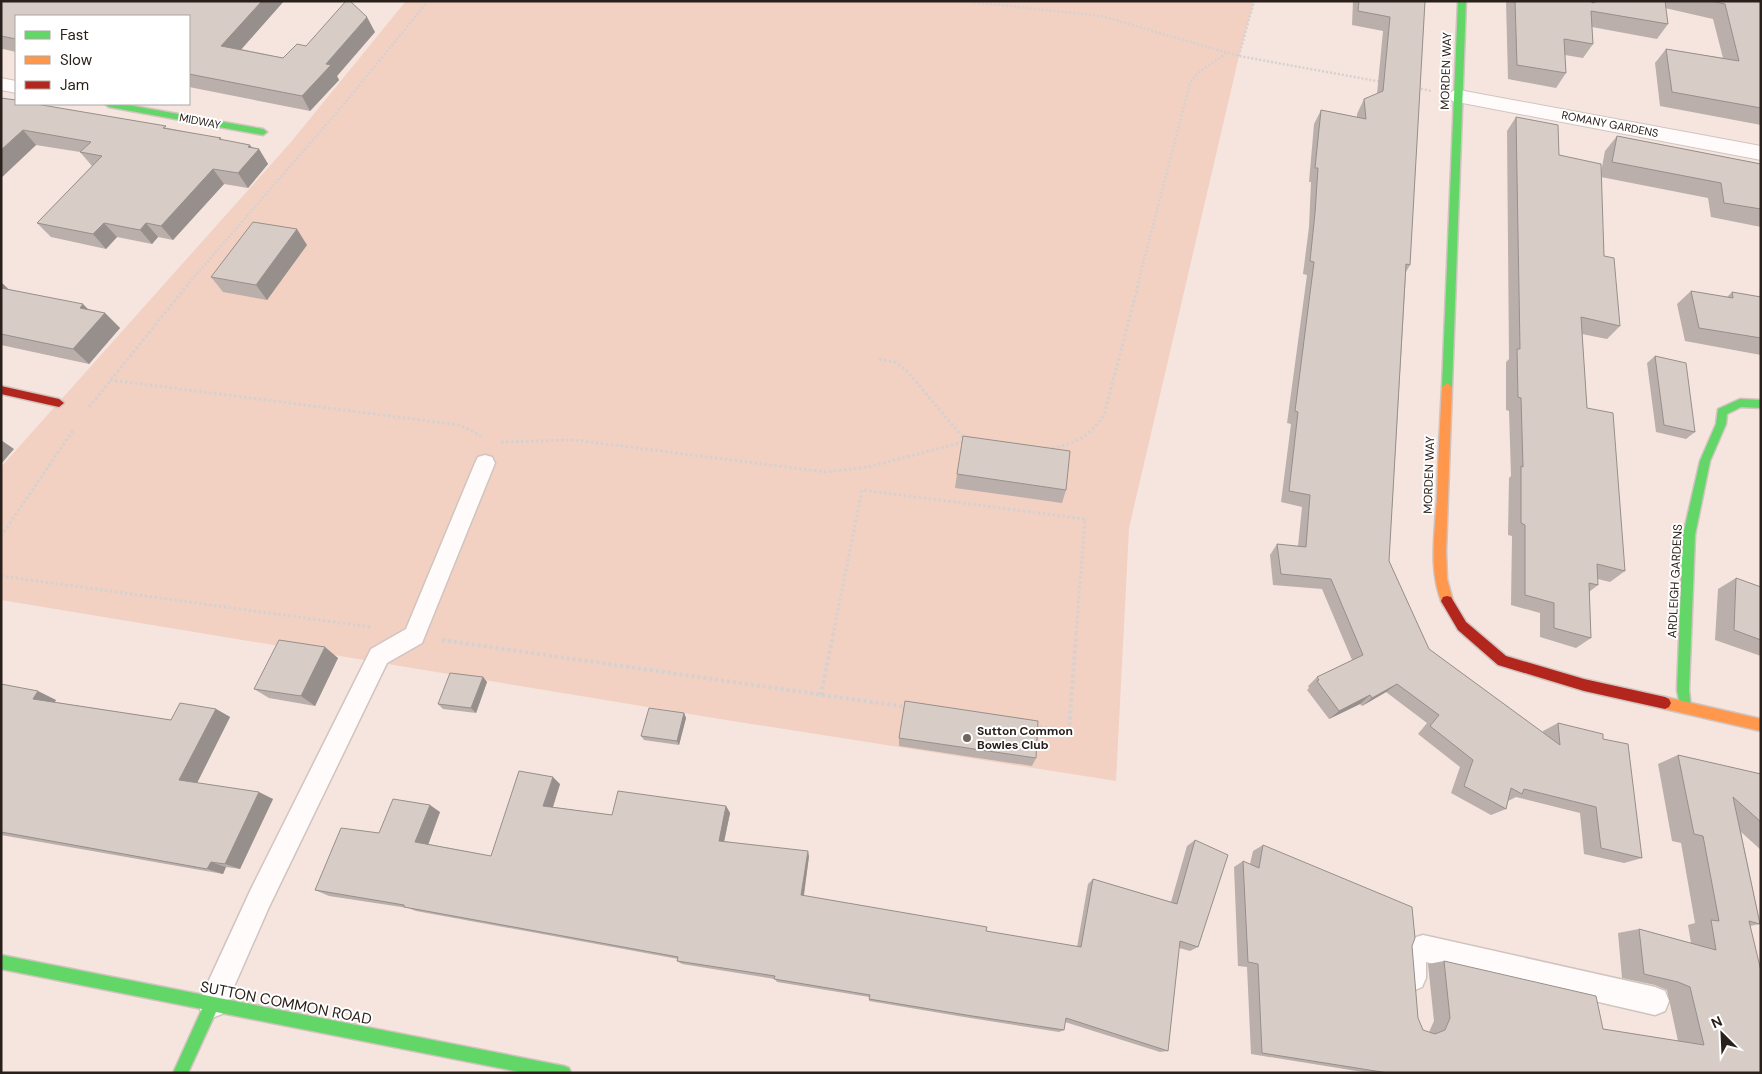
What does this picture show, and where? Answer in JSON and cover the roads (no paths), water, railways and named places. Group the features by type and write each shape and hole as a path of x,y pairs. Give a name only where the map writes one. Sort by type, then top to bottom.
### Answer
{"street":[{"name":"MORDEN WAY","path":"1462,1 1440,551 1441,579 1447,601 1462,626 1502,661 1584,685 1761,725"},
{"path":"1,84 15,87"},
{"name":"ROMANY GARDENS","path":"1458,96 1761,153"},
{"name":"MIDWAY","path":"114,105 263,132"},
{"path":"1,390 59,403"},
{"name":"ARDLEIGH GARDENS","path":"1685,707 1690,535 1705,461 1721,424 1722,412 1728,406 1743,402 1761,404"},
{"name":"SUTTON COMMON ROAD","path":"1,962 564,1073"},
{"path":"180,1073 212,1004"}],"lane":[{"path":"212,1004 260,898 379,656 414,636 489,453"},
{"path":"1416,1002 1412,950 1423,948 1655,1001"}],"place":[{"name":"Sutton Common Bowles Club","path":"967,738"}]}
